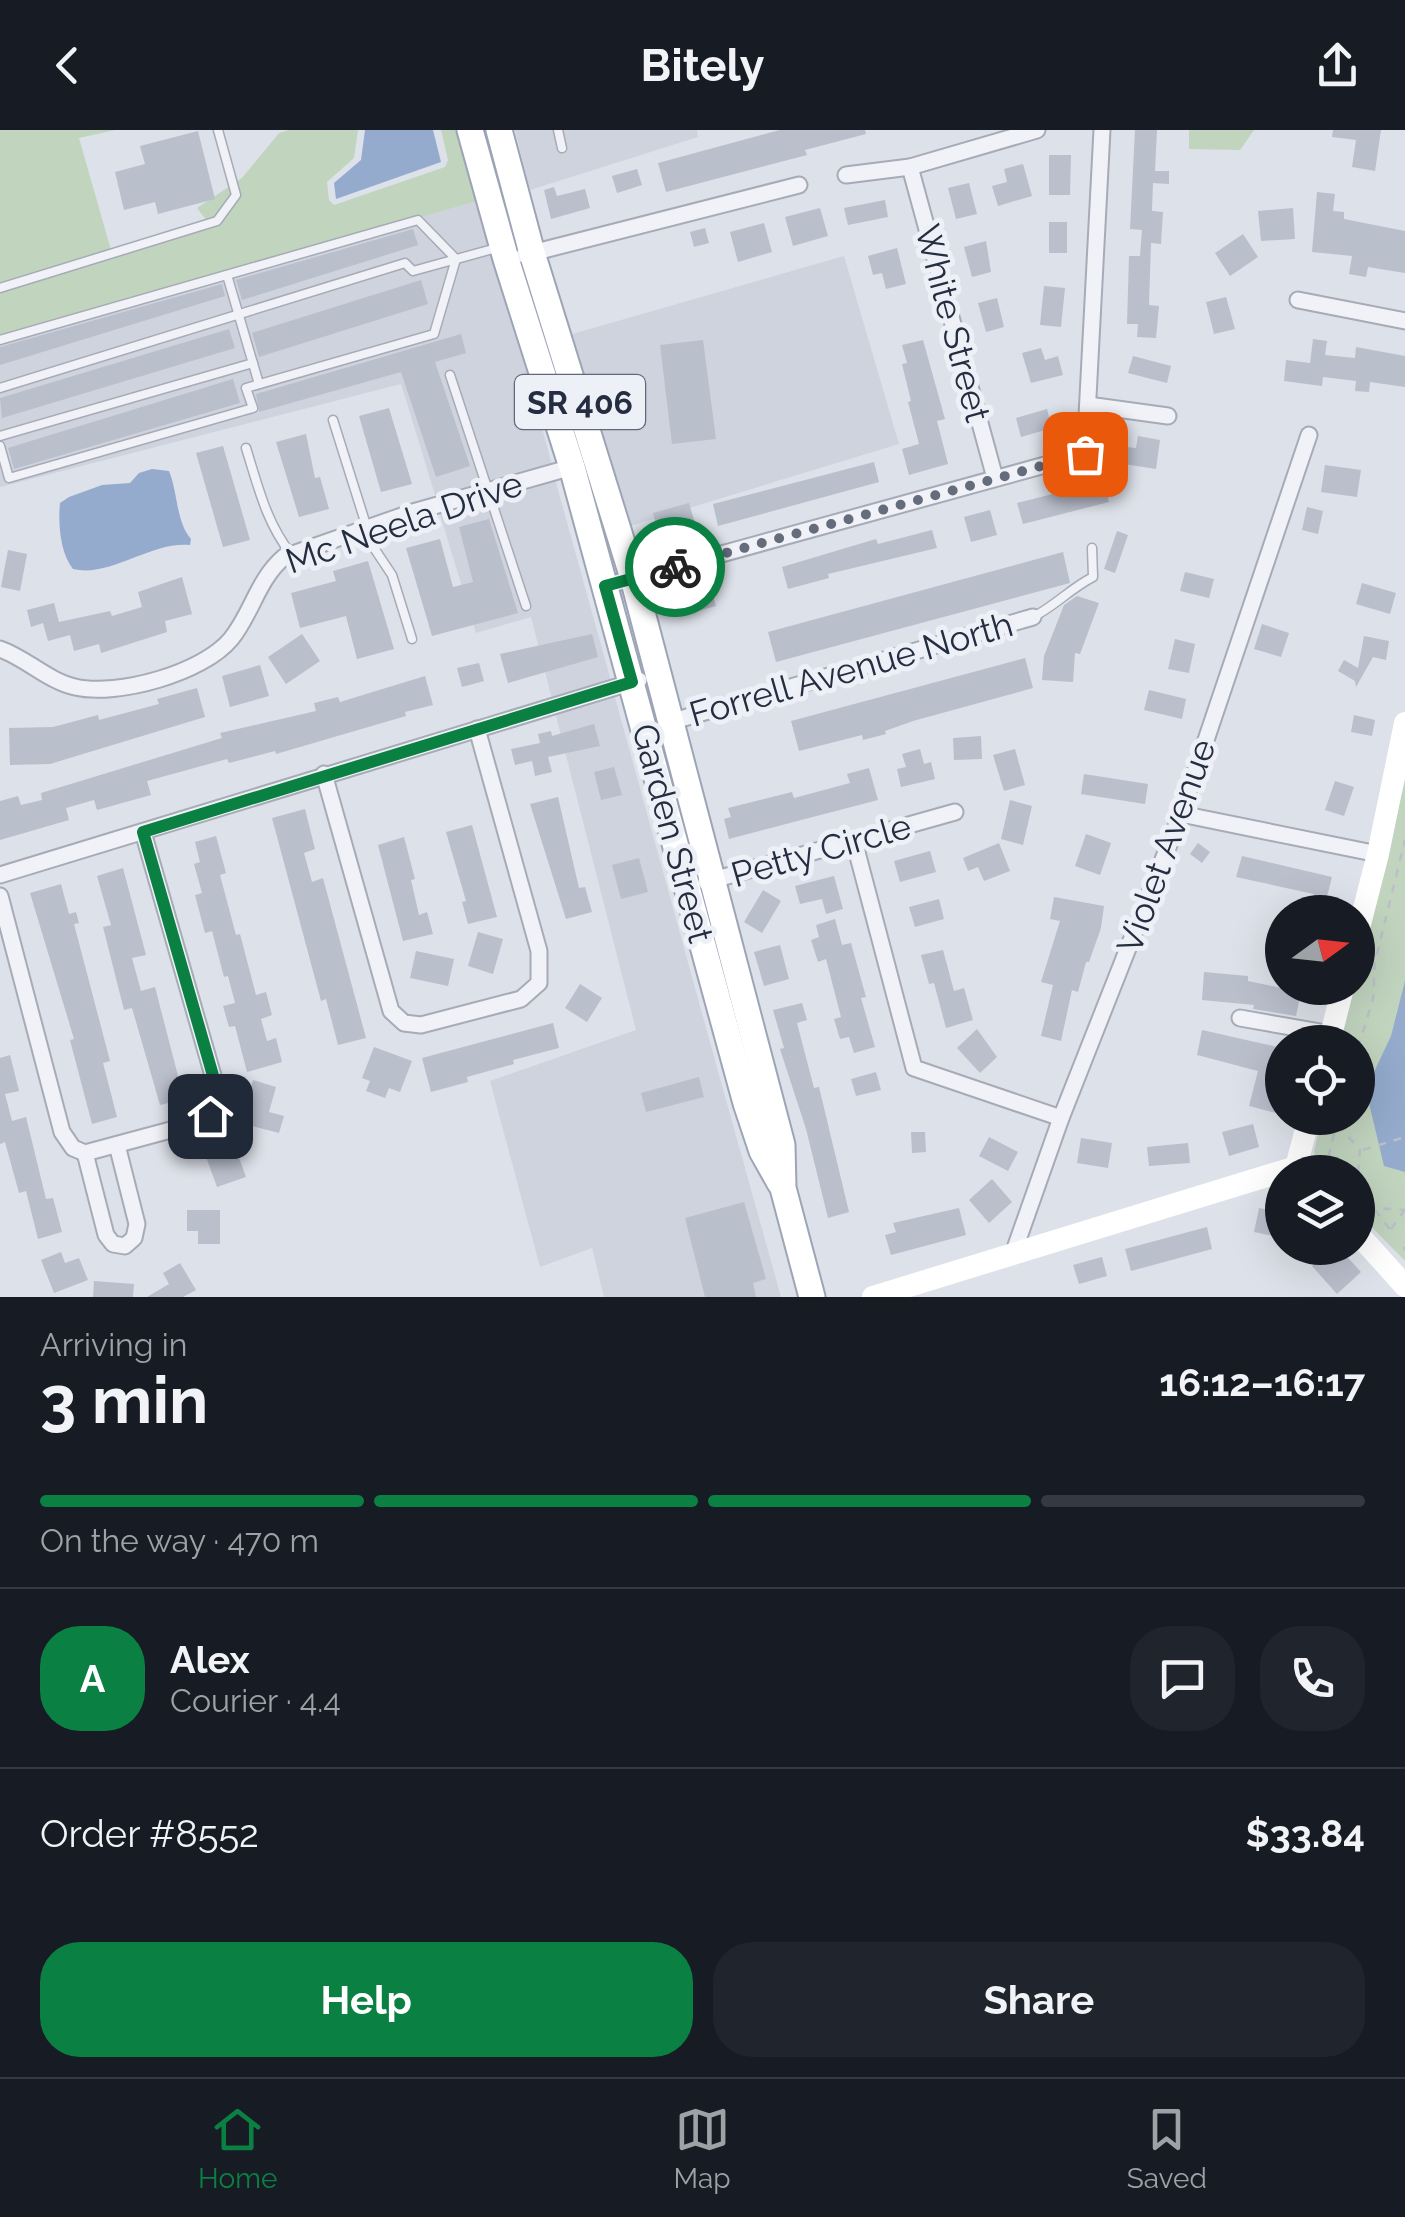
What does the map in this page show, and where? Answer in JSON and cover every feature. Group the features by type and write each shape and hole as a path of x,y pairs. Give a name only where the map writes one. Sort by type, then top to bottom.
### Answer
{"main road":[{"name":"Garden Street","path":"470,130 605,586 645,678 670,722 700,884"},
{"name":"Garden Street","path":"499,130 532,253 633,578 645,678 700,884 782,1145 783,1188 812,1297"}],"street":[{"path":"846,175 910,167 1036,130"},
{"path":"605,586 1085,454 1102,130"},
{"name":"White Street","path":"910,167 996,478"},
{"path":"504,253 532,253 800,185"},
{"path":"1298,300 1405,321"},
{"path":"1088,405 1168,416"},
{"name":"Violet Avenue","path":"1012,1254 1061,1118 1181,814 1309,435"},
{"name":"Mc Neela Drive","path":"0,650 72,686 112,690 167,676 200,662 230,640 270,569 291,554 488,489 572,467"},
{"name":"Forrell Avenue North","path":"670,722 1033,617"},
{"path":"0,875 645,678"},
{"path":"1367,895 1405,722"},
{"path":"324,774 392,1011 412,1025 460,1016 528,995 539,983 541,964 476,729"},
{"name":"Petty Circle","path":"700,884 955,812"},
{"path":"1181,814 1378,854"},
{"path":"0,896 62,1132 73,1148 85,1154 204,1121 214,1112 216,1086 143,832"},
{"path":"854,841 914,1068 1061,1118"},
{"path":"1240,1018 1272,1025"},
{"path":"85,1154 106,1235 114,1244 125,1246 134,1238 137,1224 117,1145"},
{"path":"873,1297 1265,1180"},
{"path":"1375,1253 1405,1286"}],"lane":[{"path":"0,288 217,221 236,195 218,130"},
{"path":"558,130 562,148"},
{"path":"0,340 418,220 456,260"},
{"path":"0,388 405,262 413,271 504,253"},
{"path":"0,446 9,478 252,408 246,388 434,334 456,260"},
{"path":"227,275 259,384"},
{"path":"0,436 253,363"},
{"path":"450,376 526,606"},
{"path":"334,420 364,529 392,575 412,639"},
{"path":"246,448 267,517 291,554"},
{"path":"1033,617 1093,577 1092,548"}],"path":[{"path":"1365,1025 1372,999 1375,962 1405,840"},
{"path":"1347,1135 1360,1150 1360,1155"},
{"path":"1360,1150 1405,1137"},
{"path":"1375,1208 1405,1210 1392,1231 1375,1209"}],"shaded area":[{"path":"515,130 697,130 698,137 530,190"},
{"path":"481,200 552,465 436,498 401,384 0,487 0,338"},
{"path":"844,256 899,444 627,527 569,335"},
{"path":"555,479 611,681 552,699 531,617 476,633 439,511"},
{"path":"614,694 781,1297 604,1297 592,1248 540,1267 490,1081 636,1030 555,712"}],"green space":[{"path":"0,130 115,130 79,138 111,250 210,225 197,208 242,178 279,133 289,130 358,130 354,158 327,182 329,200 334,205 445,167 448,160 441,130 461,130 481,200 0,338"},
{"path":"1189,130 1254,130 1240,150 1189,149"},
{"path":"1405,781 1405,1261 1375,1230 1375,1155 1314,1152 1318,1135 1375,1135 1375,1025 1345,1025 1350,1005 1375,1005 1375,904"}],"water":[{"path":"365,130 433,130 441,162 336,199 334,183 361,160"},
{"path":"152,469 169,471 190,545 160,548 101,568 73,569 61,538 60,503 102,485 130,483 139,473"},
{"path":"1405,981 1405,1172 1384,1166 1375,1128 1375,1070 1391,1036"}],"building":[{"path":"780,130 865,130 866,134 805,150 807,155 666,192 658,163"},
{"path":"1135,130 1157,130 1155,171 1169,171 1169,184 1153,183 1152,211 1163,212 1161,244 1151,243 1149,305 1159,306 1156,338 1137,337 1138,324 1127,324 1129,256 1140,256 1142,230 1130,229"},
{"path":"1333,130 1381,130 1375,171 1352,167 1356,140 1332,137"},
{"path":"198,131 215,199 158,214 155,202 124,210 115,172 145,164 140,146"},
{"path":"1049,155 1071,155 1070,195 1049,195"},
{"path":"1023,164 1032,196 998,206 992,186 1007,182 1004,169"},
{"path":"637,169 642,185 617,193 612,176"},
{"path":"969,183 977,214 956,219 948,188"},
{"path":"554,187 557,196 585,189 590,208 551,219 544,190"},
{"path":"1317,192 1335,194 1333,211 1344,212 1344,219 1405,231 1405,273 1368,267 1366,277 1349,274 1352,256 1312,252"},
{"path":"885,200 888,217 848,225 844,208"},
{"path":"820,208 828,236 793,246 785,217"},
{"path":"1293,208 1295,239 1261,241 1258,211"},
{"path":"1049,222 1067,222 1067,253 1049,253"},
{"path":"764,223 772,252 738,262 730,232"},
{"path":"705,228 709,243 694,247 690,232"},
{"path":"413,229 418,245 242,300 236,280"},
{"path":"1243,234 1258,257 1230,276 1215,253"},
{"path":"986,241 991,272 972,277 964,247"},
{"path":"897,248 906,284 886,289 882,273 873,275 868,256"},
{"path":"421,280 428,304 259,357 252,333"},
{"path":"222,284 225,296 0,365 0,347"},
{"path":"1044,286 1065,288 1061,327 1040,325"},
{"path":"1226,297 1235,329 1214,334 1206,302"},
{"path":"997,298 1004,327 986,332 978,303"},
{"path":"229,329 235,348 2,418 0,398"},
{"path":"461,334 466,353 435,362 470,466 436,477 401,372 259,412 256,394"},
{"path":"1313,339 1327,341 1325,355 1355,358 1356,347 1405,356 1405,387 1370,382 1369,392 1355,391 1356,381 1323,377 1322,386 1284,381 1286,360 1310,363"},
{"path":"703,340 716,439 672,444 660,345"},
{"path":"923,340 945,419 937,421 948,464 909,475 902,449 919,444 908,402 911,401 902,364 907,363 902,345"},
{"path":"1041,348 1045,360 1058,356 1063,375 1031,383 1022,353"},
{"path":"1133,356 1171,366 1167,383 1128,373"},
{"path":"233,379 240,403 14,469 8,448"},
{"path":"389,408 412,484 381,492 359,416"},
{"path":"1047,409 1052,428 1021,437 1016,418"},
{"path":"306,434 315,478 320,477 329,509 299,517 276,442"},
{"path":"1138,436 1160,440 1156,469 1124,464 1126,447 1136,448"},
{"path":"223,446 250,540 223,547 196,453"},
{"path":"874,462 879,482 718,526 713,504"},
{"path":"1325,465 1361,470 1357,497 1321,492"},
{"path":"1104,481 1109,502 1023,524 1017,503"},
{"path":"689,503 697,530 660,540 653,513"},
{"path":"1307,507 1323,511 1318,534 1302,530"},
{"path":"990,510 997,535 971,542 964,517"},
{"path":"489,519 518,613 432,636 406,548 440,539 453,587 473,582 459,527"},
{"path":"932,530 937,548 828,574 829,578 788,589 782,567 876,539 878,544"},
{"path":"1117,531 1128,535 1115,573 1104,569"},
{"path":"8,550 27,554 20,591 1,587"},
{"path":"1063,552 1070,583 776,662 768,632"},
{"path":"368,561 394,649 357,659 346,616 300,628 291,593 336,581 333,571"},
{"path":"1185,572 1214,579 1209,598 1180,591"},
{"path":"182,577 192,614 165,621 167,632 101,653 99,644 74,651 70,635 48,641 43,623 31,627 27,610 54,603 59,622 110,611 112,616 142,607 138,592"},
{"path":"1362,583 1396,593 1390,614 1356,604"},
{"path":"710,586 716,606 675,617 670,597"},
{"path":"1077,596 1099,603 1080,654 1075,653 1073,682 1042,680 1044,656 1064,605"},
{"path":"1262,624 1289,633 1281,657 1254,649"},
{"path":"302,634 320,661 286,684 268,657"},
{"path":"592,634 598,657 508,683 500,654"},
{"path":"1364,636 1389,641 1386,660 1373,657 1356,687 1355,681 1338,671 1344,660 1358,668"},
{"path":"1175,639 1195,644 1189,673 1168,669"},
{"path":"1025,658 1033,688 913,721 885,731 886,734 863,740 862,735 799,751 791,721"},
{"path":"479,663 484,681 462,687 457,668"},
{"path":"260,665 269,696 230,707 222,676"},
{"path":"425,676 433,705 405,712 406,716 276,754 275,751 229,763 227,759 147,781 151,795 97,810 94,800 66,808 69,820 0,840 0,801 18,796 21,805 42,800 41,793 222,738 220,733 316,711 314,703 338,697 340,702"},
{"path":"197,688 205,717 50,764 10,765 9,728 53,727 98,715 99,720 159,704 157,699"},
{"path":"1149,690 1186,699 1182,719 1144,710"},
{"path":"1354,715 1375,720 1372,736 1351,732"},
{"path":"594,724 600,746 548,757 552,772 535,776 532,761 515,765 511,749 540,743 538,734 551,731 552,736"},
{"path":"981,736 982,759 954,760 953,738"},
{"path":"920,749 924,764 931,762 935,779 901,787 897,769 906,767 902,754"},
{"path":"1015,749 1025,785 1004,791 993,755"},
{"path":"614,767 622,795 601,800 594,772"},
{"path":"869,768 878,800 729,839 724,819 731,817 728,808 792,792 794,798 850,783 847,774"},
{"path":"1084,774 1148,784 1145,804 1081,794"},
{"path":"1335,781 1354,787 1344,816 1325,810"},
{"path":"558,797 579,888 585,887 592,912 566,919 530,804"},
{"path":"1010,800 1032,806 1023,845 1001,839"},
{"path":"305,809 315,849 304,853 312,882 323,878 366,1038 338,1045 326,999 321,1001 272,818"},
{"path":"472,825 497,917 468,924 462,902 466,901 446,832"},
{"path":"1086,834 1111,843 1100,875 1075,866"},
{"path":"216,836 226,873 220,875 236,935 240,934 256,995 266,992 272,1015 261,1019 267,1041 276,1038 282,1062 247,1072 235,1026 229,1027 223,1006 235,1003 228,976 224,977 212,931 205,933 195,895 202,893 194,864 200,862 195,842"},
{"path":"404,837 419,915 427,912 433,934 403,941 378,845"},
{"path":"999,843 1010,871 984,881 978,867 968,871 963,858"},
{"path":"1198,843 1210,852 1202,863 1190,854"},
{"path":"930,851 936,872 900,882 894,861"},
{"path":"1242,856 1332,877 1327,895 1314,895 1236,877"},
{"path":"639,858 648,892 621,899 612,865"},
{"path":"123,868 146,955 132,958 141,991 155,987 184,1099 160,1105 132,1008 124,1010 103,927 111,925 97,876"},
{"path":"834,876 843,909 826,914 822,899 800,904 795,886"},
{"path":"61,884 69,914 76,912 79,923 74,924 110,1061 103,1063 117,1117 92,1124 70,1040 74,1039 30,893"},
{"path":"763,890 781,901 762,933 744,922"},
{"path":"1054,897 1104,906 1101,928 1078,992 1072,990 1061,1041 1041,1036 1053,985 1041,982 1060,921 1050,919"},
{"path":"939,899 944,919 915,927 909,907"},
{"path":"835,919 842,945 851,943 875,1047 854,1053 849,1037 840,1039 834,1019 841,1017 826,959 818,962 811,940 819,937 816,925"},
{"path":"478,932 503,939 493,974 468,966"},
{"path":"780,945 789,979 764,986 754,952"},
{"path":"943,950 954,991 964,988 973,1020 946,1028 934,983 929,984 921,955"},
{"path":"416,951 454,959 448,986 410,978"},
{"path":"1204,972 1248,976 1248,981 1265,985 1265,1005 1298,1005 1296,1016 1253,1009 1254,1005 1202,1000"},
{"path":"580,984 602,998 587,1022 565,1008"},
{"path":"802,1003 807,1020 797,1023 814,1088 819,1087 849,1212 828,1218 806,1129 780,1049 784,1048 773,1010"},
{"path":"553,1023 559,1048 513,1060 514,1064 467,1077 468,1082 431,1092 422,1058"},
{"path":"977,1029 997,1057 980,1073 957,1048"},
{"path":"1202,1030 1265,1044 1265,1110 1249,1106 1258,1071 1197,1055"},
{"path":"374,1047 412,1061 400,1092 389,1088 385,1098 366,1091 370,1081 362,1078"},
{"path":"10,1055 19,1091 5,1094 12,1121 26,1117 46,1199 53,1198 62,1232 38,1239 26,1191 19,1193 5,1142 0,1144 0,1058"},
{"path":"876,1072 881,1090 856,1096 851,1079"},
{"path":"699,1077 704,1097 646,1112 641,1093"},
{"path":"253,1080 276,1087 269,1112 284,1116 279,1133 241,1123"},
{"path":"1253,1124 1259,1147 1229,1156 1222,1132"},
{"path":"911,1132 925,1132 926,1152 912,1153"},
{"path":"989,1137 1018,1152 1008,1171 979,1156"},
{"path":"1081,1138 1112,1143 1108,1168 1077,1163"},
{"path":"1188,1143 1190,1163 1149,1166 1147,1147"},
{"path":"234,1144 246,1177 217,1187 205,1154"},
{"path":"992,1179 1012,1202 989,1223 969,1200"},
{"path":"744,1202 766,1279 753,1283 756,1297 705,1297 685,1218"},
{"path":"959,1208 966,1235 891,1255 885,1235 896,1232 893,1223"},
{"path":"1259,1208 1265,1209 1265,1234 1254,1232"},
{"path":"187,1210 220,1210 220,1244 198,1244 198,1231 187,1231"},
{"path":"1207,1227 1212,1249 1131,1271 1125,1249"},
{"path":"61,1252 65,1263 79,1258 88,1280 54,1293 41,1260"},
{"path":"1102,1257 1107,1276 1079,1284 1073,1265"},
{"path":"180,1263 196,1290 183,1297 147,1297 169,1284 163,1273"},
{"path":"1355,1265 1361,1272 1337,1294 1312,1266"},
{"path":"94,1281 134,1284 133,1297 93,1297"}],"way so far":[{"path":"675,567 1085,454"}],"route":[{"path":"210,1116 217,1100 216,1086 143,832 632,682 605,586 675,567"}]}
